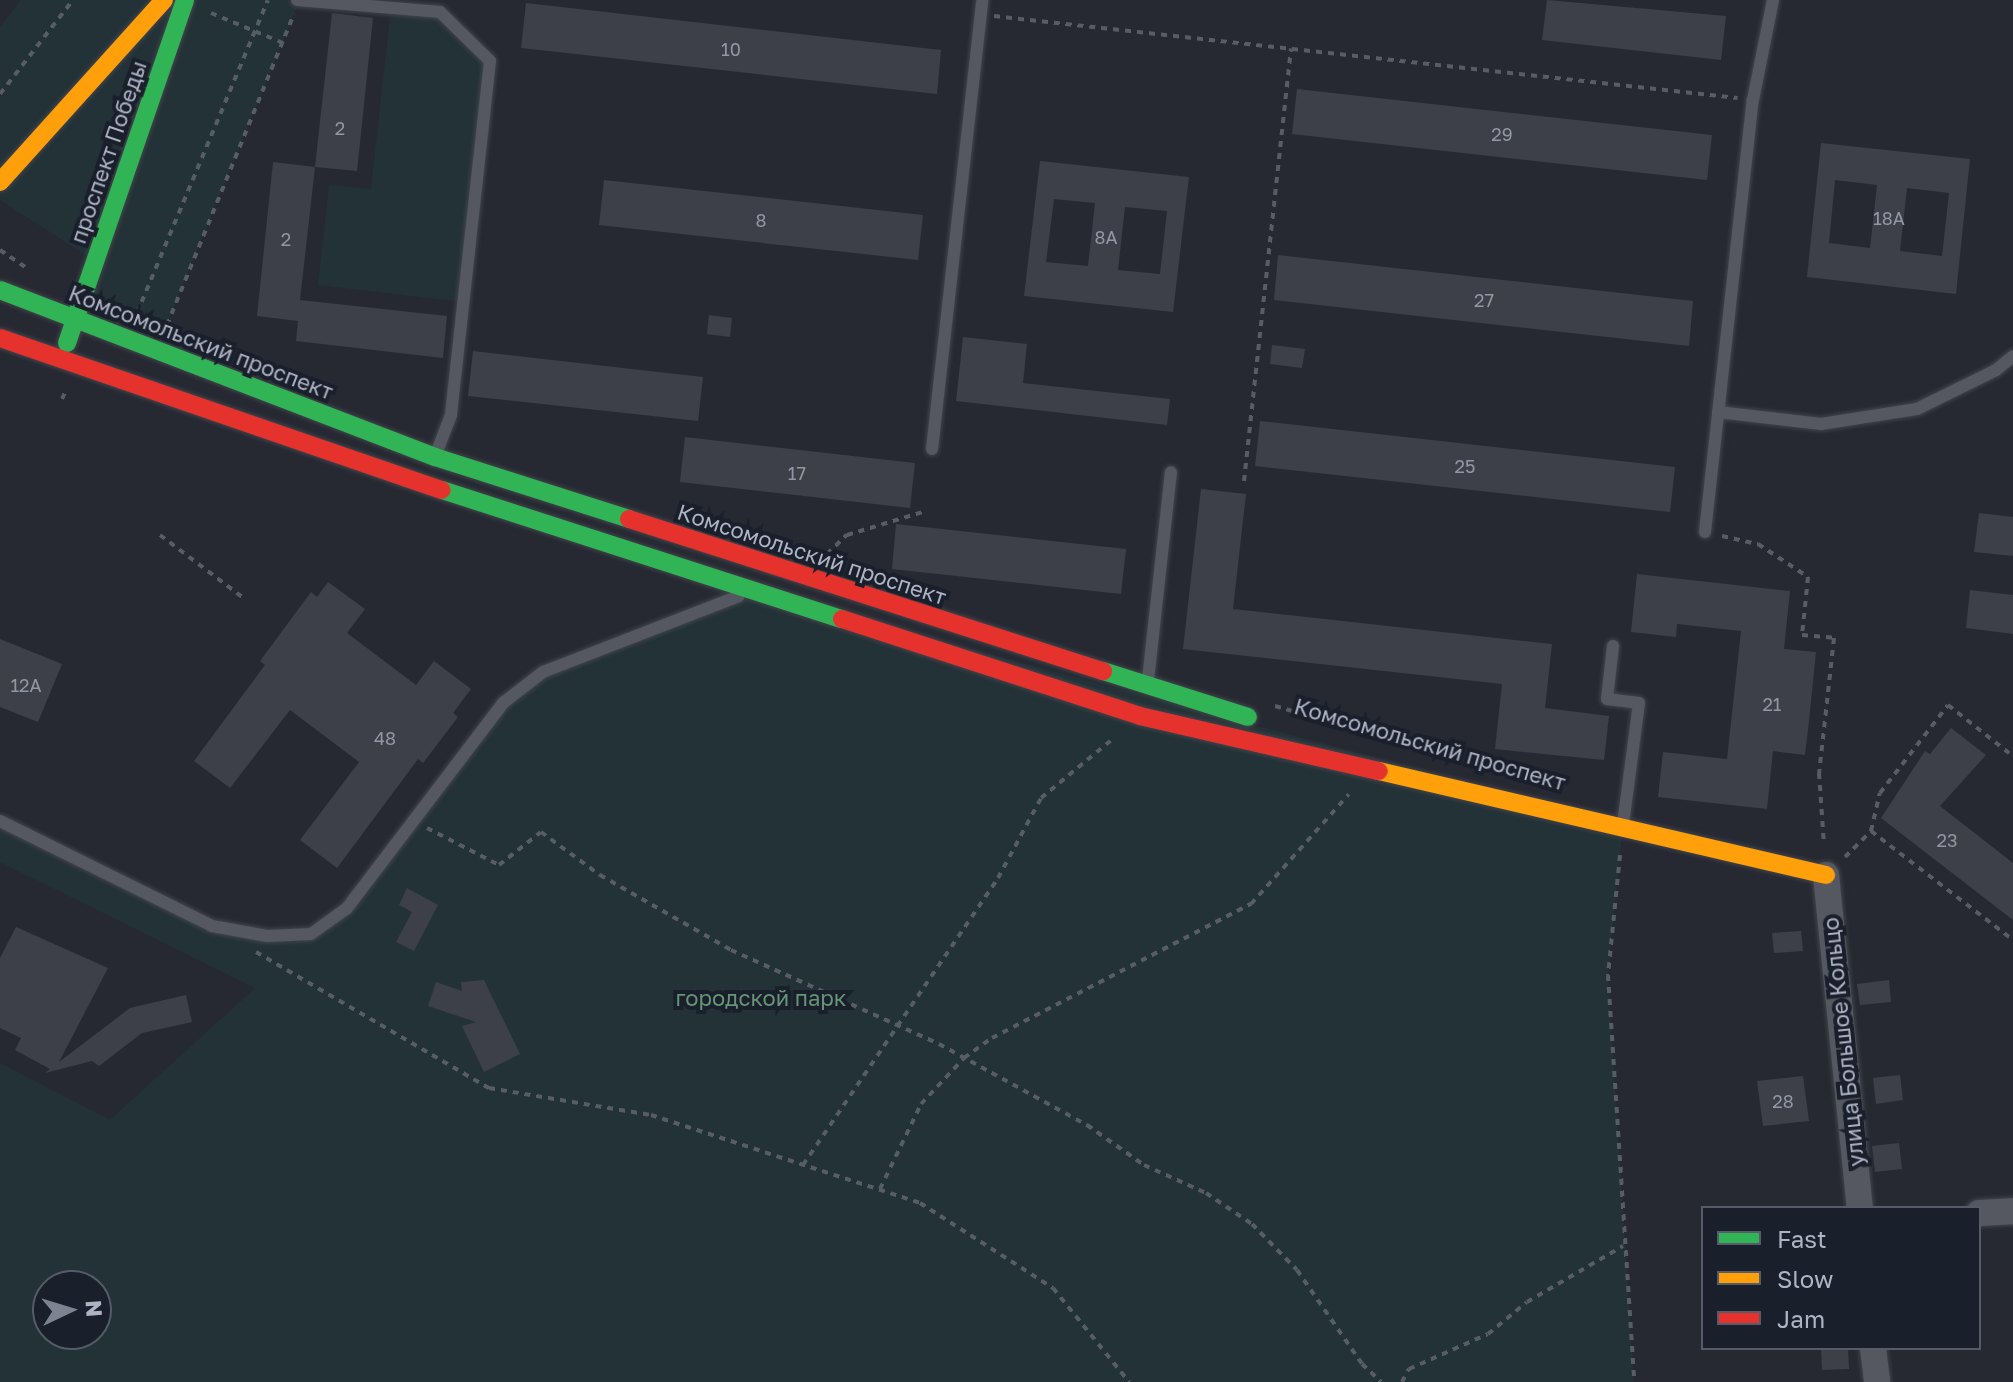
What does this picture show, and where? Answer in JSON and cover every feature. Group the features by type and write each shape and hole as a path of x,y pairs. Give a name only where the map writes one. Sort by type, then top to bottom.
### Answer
{"street":[{"name":"проспект Победы","path":"0,182 164,0"},
{"name":"проспект Победы","path":"60,360 185,1"},
{"name":"Комсомольский проспект","path":"0,290 435,457 1147,688 1270,724"},
{"name":"Комсомольский проспект","path":"0,338 252,428 1140,716 1623,824 1826,875"},
{"name":"Комсомольский проспект","path":"1300,732 1623,824"},
{"name":"улица Большое Кольцо","path":"1826,875 1860,1206"},
{"path":"1981,1213 2013,1211"},
{"path":"1873,1350 1877,1382"}],"lane":[{"path":"932,449 982,0"},
{"path":"1705,532 1753,100 1773,0"},
{"path":"298,1 440,12 490,61 451,415 435,457"},
{"path":"1718,412 1821,424 1917,409 1996,370 2013,356"},
{"path":"1140,716 1147,688 1171,472"},
{"path":"0,821 212,926 267,936 311,934 347,908 503,703 543,672 754,591"},
{"path":"1613,646 1607,699 1639,703 1623,824"}],"path":[{"path":"0,94 73,0"},
{"path":"133,322 268,0"},
{"path":"185,1 283,43"},
{"path":"163,334 298,1"},
{"path":"980,15 1753,100"},
{"path":"1244,481 1291,49"},
{"path":"818,563 847,535 926,511"},
{"path":"1705,532 1758,544 1808,577 1802,635 1834,638 1819,773 1826,875"},
{"path":"160,535 245,599"},
{"path":"1826,875 1871,831 1880,793 1948,705 2009,753"},
{"path":"803,1165 998,878 1041,798 1140,716"},
{"path":"879,1190 921,1104 964,1058 992,1038 1251,904 1372,768"},
{"path":"414,821 499,865 541,832 600,875 731,950 898,1026 1031,1092 1144,1165 1206,1193 1252,1224 1297,1270 1362,1364 1381,1382"},
{"path":"1623,824 1608,975 1634,1382"},
{"path":"1871,831 2013,940"},
{"path":"252,949 489,1088 651,1115 920,1203 1053,1288 1129,1382"},
{"path":"1402,1382 1409,1369 1488,1334 1527,1302 1623,1246"}],"green space":[{"path":"21,0 300,0 163,334 81,303 95,261 0,200 0,27"},
{"path":"391,6 440,12 490,61 464,302 318,285 329,185 371,189"},
{"name":"городской парк","path":"754,591 1623,824 1608,975 1634,1382 0,1382 0,1063 110,1120 255,988 0,862 0,821 212,926 311,934 347,908 503,703 543,672"}],"building":[{"path":"1547,0 1726,16 1721,60 1542,40"},
{"path":"526,3 941,50 937,94 521,48"},
{"path":"332,13 373,18 357,171 315,167"},
{"path":"1297,89 1712,135 1707,180 1292,134"},
{"path":"1821,143 1970,159 1956,294 1807,277","holes":["1835,180 1877,185 1870,248 1829,243","1907,188 1949,193 1942,256 1900,251"]},
{"path":"1040,161 1189,177 1173,312 1024,296","holes":["1054,199 1095,203 1088,266 1046,262","1125,207 1167,211 1160,274 1118,270"]},
{"path":"273,162 315,167 300,300 447,316 443,358 296,341 298,321 257,316"},
{"path":"604,180 923,215 918,260 599,225"},
{"path":"1278,255 1693,301 1689,346 1274,300"},
{"path":"709,315 732,318 730,337 707,334"},
{"path":"963,337 1027,344 1023,383 1170,399 1167,425 956,401"},
{"path":"1272,345 1305,349 1302,368 1270,364"},
{"path":"473,351 703,377 698,421 468,396"},
{"path":"1260,421 1675,467 1670,512 1255,466"},
{"path":"685,437 915,463 910,508 680,482"},
{"path":"1201,489 1246,494 1233,609 1552,644 1545,708 1609,716 1604,760 1495,749 1502,684 1183,649"},
{"path":"1979,513 2013,517 2013,556 1974,552"},
{"path":"896,524 1126,549 1121,594 892,569"},
{"path":"1637,574 1790,591 1784,649 1816,652 1809,721 1805,755 1773,751 1767,809 1658,797 1663,752 1727,759 1741,631 1677,624 1676,637 1631,632"},
{"path":"328,582 365,609 347,633 416,685 434,661 471,689 453,713 458,717 423,763 418,759 337,868 300,840 359,762 290,710 230,788 194,761 265,665 260,661 311,592 317,597"},
{"path":"1970,590 2013,595 2013,634 1966,628"},
{"path":"0,639 62,664 38,722 0,707"},
{"path":"1951,728 1986,755 1940,806 2013,863 2013,920 1881,818 1925,751 1930,754"},
{"path":"407,888 438,905 414,951 396,942 412,912 399,905"},
{"path":"16,927 108,968 59,1062 130,1008 186,995 192,1022 142,1033 99,1066 92,1061 45,1073 50,1069 15,1050 21,1038 0,1028 0,958"},
{"path":"1801,931 1803,951 1774,953 1772,933"},
{"path":"484,980 520,1054 484,1072 462,1026 476,1022 428,1006 436,982 462,991 461,982"},
{"path":"1889,980 1891,1002 1860,1005 1857,984"},
{"path":"1900,1075 1903,1100 1876,1104 1873,1078"},
{"path":"1803,1076 1809,1121 1763,1126 1757,1081"},
{"path":"1899,1143 1902,1169 1875,1172 1872,1146"},
{"path":"1821,1350 1848,1350 1849,1369 1822,1370"}],"traffic: fast":[{"path":"67,343 185,0"},
{"path":"0,290 435,457 629,519"},
{"path":"442,490 842,619"},
{"path":"1103,671 1248,717"}],"traffic: slow":[{"path":"0,182 164,0"},
{"path":"1379,771 1826,875"}],"traffic: jam":[{"path":"0,338 442,490"},
{"path":"629,519 1103,671"},
{"path":"842,619 1140,716 1379,771"}]}
